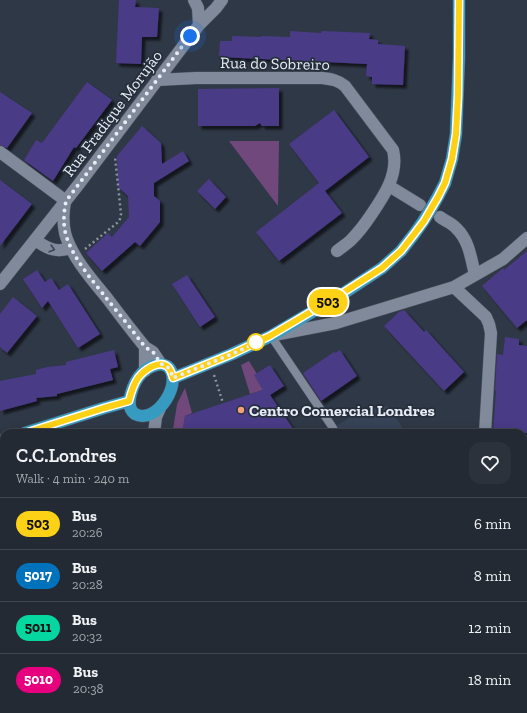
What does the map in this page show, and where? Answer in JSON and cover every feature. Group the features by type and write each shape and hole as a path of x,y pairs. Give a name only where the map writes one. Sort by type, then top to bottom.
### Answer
{"main road":[{"path":"173,378 232,354 270,336 341,294 382,268 401,251 415,233 438,197 445,183 452,159 456,134 460,0"},
{"path":"161,364 167,366 173,378 169,394 160,408 153,414 145,416 134,413 131,409 129,401 133,386 142,373 156,365 161,364"},
{"path":"38,429 129,401"}],"street":[{"path":"194,0 198,8 199,25"},
{"name":"Rua Fradique Morujão","path":"0,284 66,201 199,25 222,0"},
{"name":"Rua do Sobreiro","path":"157,80 196,78 322,78 332,79 345,86 393,150 395,158 389,186 381,201 361,229 350,241 337,251"},
{"name":"Rua Fradique Morujão","path":"0,152 66,201"},
{"path":"389,186 420,205"},
{"name":"Rua Fradique Morujão","path":"66,201 64,211 65,233 74,252 90,278 145,347 153,352 161,364"},
{"path":"440,217 455,227 462,234 469,248 475,275"},
{"path":"270,336 336,323 454,287 503,259 527,238"},
{"path":"35,240 50,249 74,252"},
{"path":"454,287 486,317 490,324 491,333 485,429"},
{"path":"324,304 314,315 315,321 324,324 336,323"},
{"path":"145,347 145,371"},
{"path":"154,429 156,417 160,408"},
{"path":"138,415 145,420 149,429"}],"lane":[{"path":"270,336 333,428"}],"path":[{"path":"74,252 117,223 120,219 121,214 113,139"},
{"path":"212,370 223,403"}],"shaded area":[{"path":"229,141 279,141 278,206"},
{"path":"249,361 266,389 250,394 241,365"},
{"path":"185,388 192,413 185,416 183,429 173,429 177,404"},
{"path":"388,406 403,429 332,429 357,413"}],"building":[{"path":"119,0 136,0 135,7 159,8 157,37 142,37 141,64 116,63"},
{"path":"290,31 321,33 322,31 370,33 369,39 378,40 378,44 405,46 403,85 372,84 372,77 366,76 367,64 219,57 220,41 232,41 232,36 290,37"},
{"path":"87,82 112,100 76,148 74,147 53,181 24,160 36,140 42,143"},
{"path":"279,88 279,126 262,126 260,123 255,126 198,126 198,89"},
{"path":"0,92 32,113 7,148 0,145"},
{"path":"334,110 369,157 325,191 342,213 279,261 256,232 319,183 289,144"},
{"path":"142,126 161,143 162,164 183,151 189,161 154,183 154,196 160,201 160,222 140,246 135,242 102,271 86,253 108,233 112,237 129,217 128,196 118,187 117,156"},
{"path":"209,179 226,197 215,209 197,191"},
{"path":"0,180 32,204 0,246"},
{"path":"527,251 527,320 517,328 482,286 503,268 504,270"},
{"path":"37,270 45,282 51,278 59,290 68,284 100,334 78,348 48,301 42,308 23,279"},
{"path":"187,275 215,317 200,327 172,284"},
{"path":"13,297 37,316 7,353 0,347 0,314"},
{"path":"404,310 424,332 426,330 464,372 444,391 384,326 399,312"},
{"path":"505,337 519,339 519,345 527,346 527,429 493,429 497,354 503,355"},
{"path":"114,350 118,367 110,369 113,380 57,394 57,396 36,398 37,401 0,411 0,381 36,374 36,370 66,365 66,362"},
{"path":"340,350 357,376 321,401 303,373 334,352 335,353"},
{"name":"Centro Comercial Londres","path":"270,365 284,386 270,395 293,429 183,429 185,416 263,390 254,375"}],"bus line":[{"name":"503","path":"38,429 129,401 133,386 142,373 148,368 161,364 167,366 173,378 188,373 258,342 341,294 382,268 401,251 424,221 438,197 445,183 452,159 456,134 458,95 459,0"}],"place":[{"name":"Centro Comercial Londres","path":"241,410"}],"route":[{"path":"190,36 66,201 64,211 65,233 71,248 90,278 145,347 153,352 161,364 167,366 173,378 188,373 258,342 256,342"}]}
